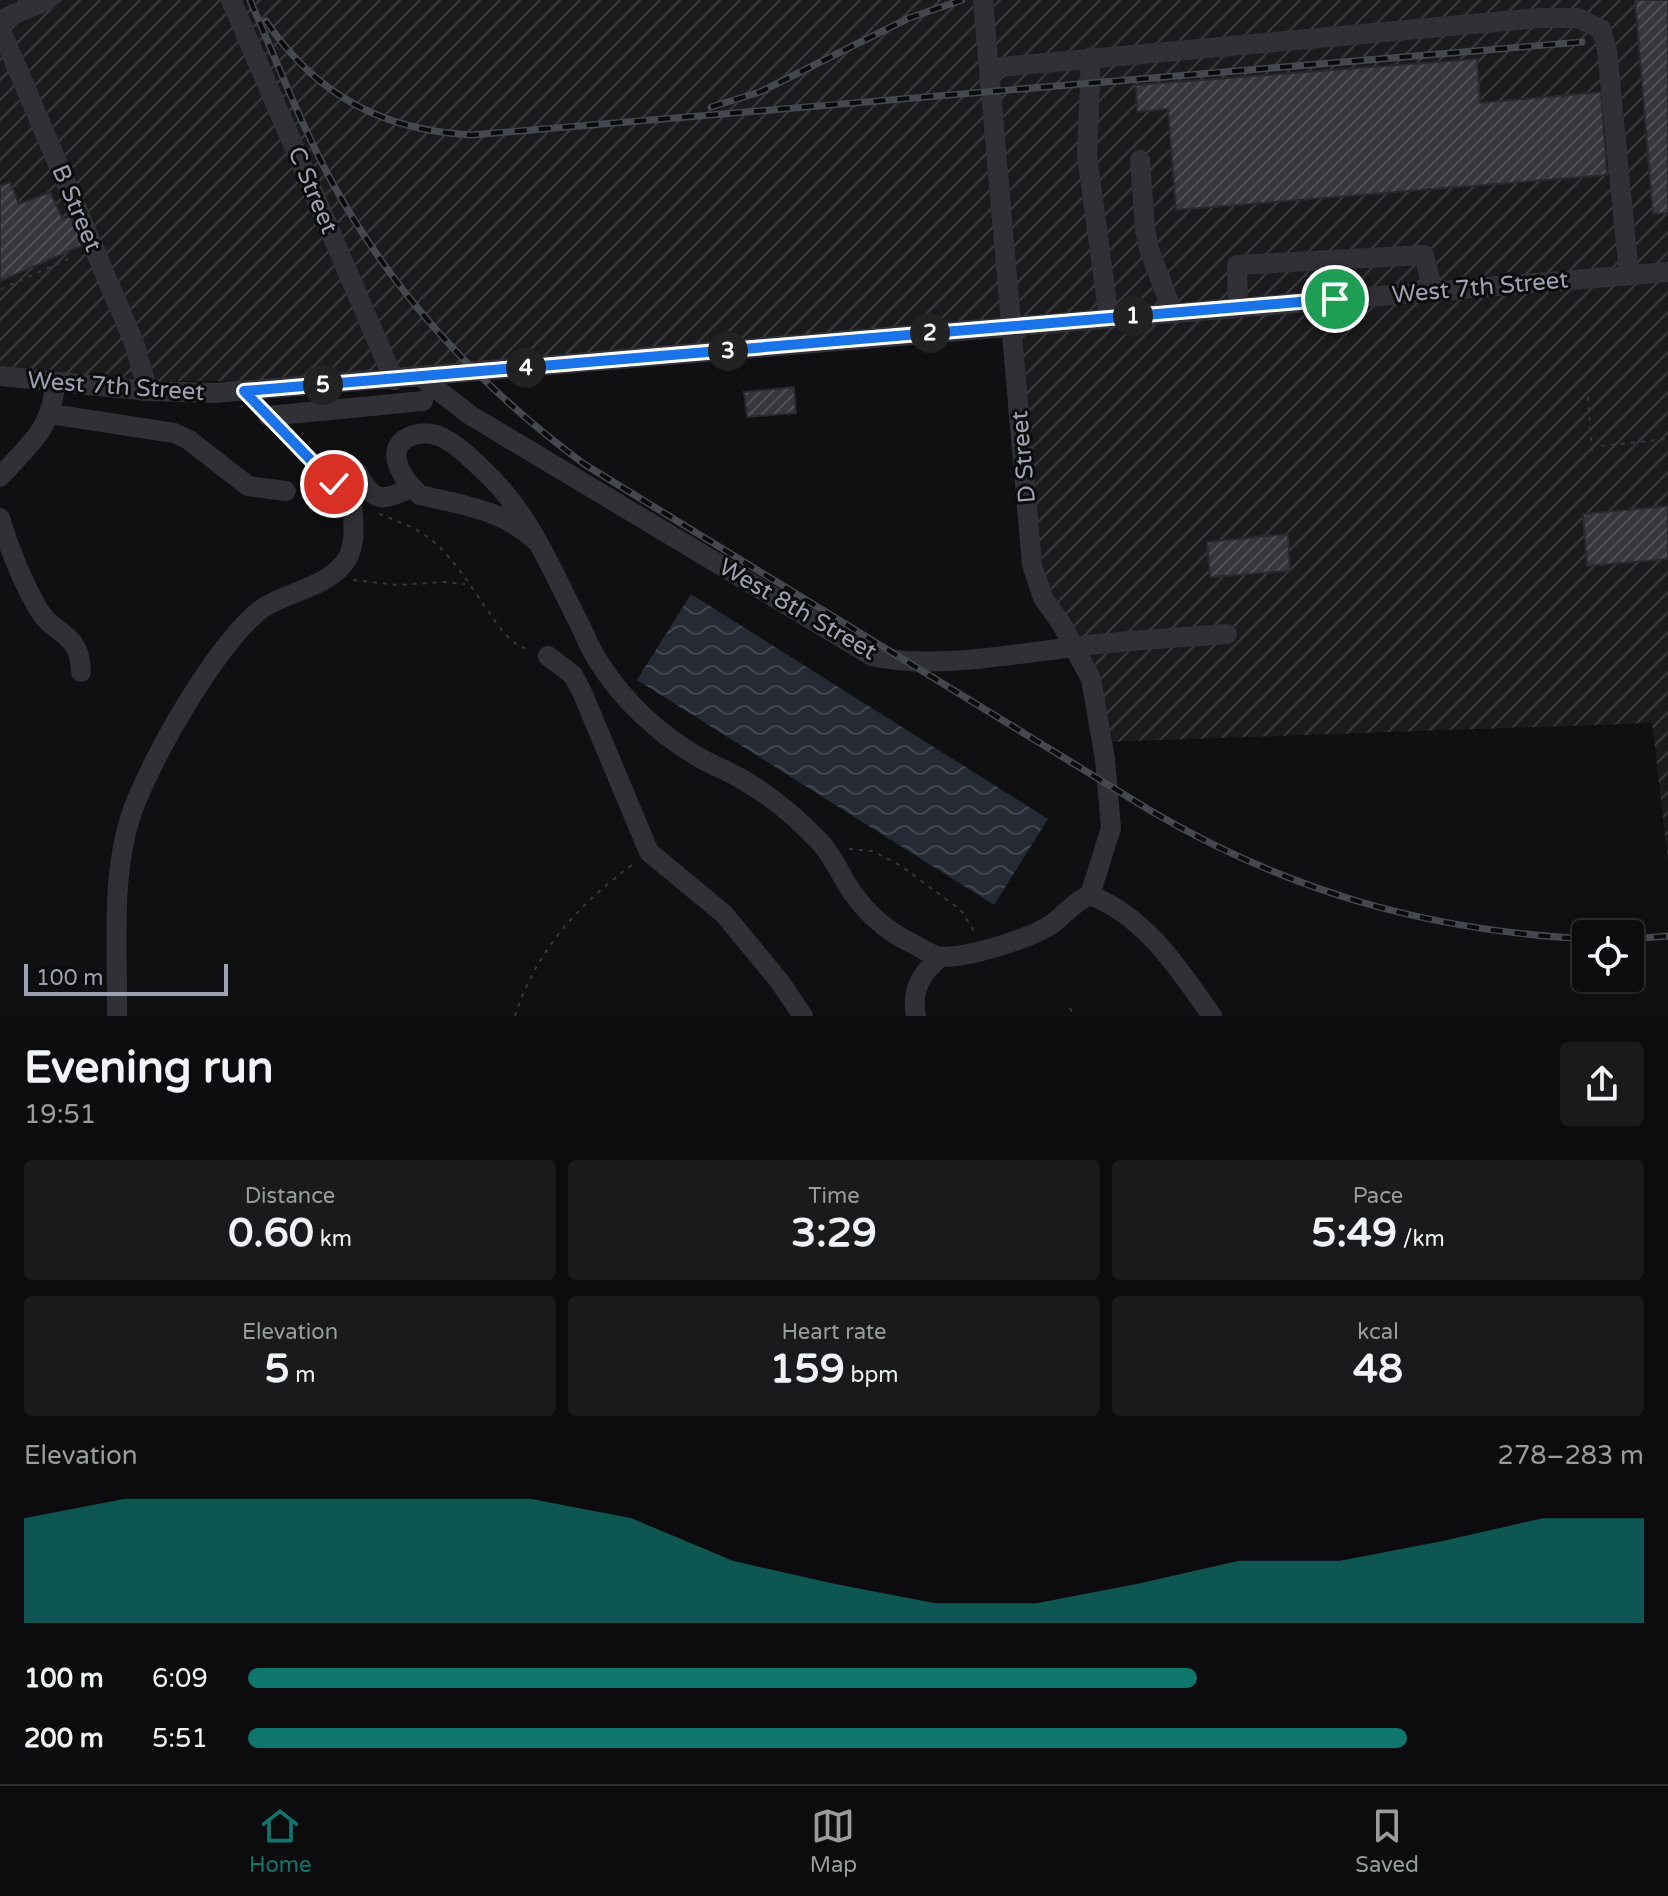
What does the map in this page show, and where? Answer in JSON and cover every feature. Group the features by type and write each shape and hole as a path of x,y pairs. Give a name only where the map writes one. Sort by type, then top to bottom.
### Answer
{"street":[{"path":"0,20 48,0"},
{"name":"C Street","path":"231,0 394,380"},
{"name":"D Street","path":"983,0 1032,565 1043,598 1075,647 1091,679 1105,759 1111,828 1090,895"},
{"path":"989,68 1538,18 1578,18 1601,29 1607,49 1629,275"},
{"name":"B Street","path":"0,28 133,340 148,391"},
{"path":"1091,57 1087,155 1109,318"},
{"path":"1140,160 1149,249 1173,313"},
{"path":"1238,308 1237,265 1424,255 1433,291"},
{"name":"West 7th Street","path":"3,371 55,382 148,391 214,393 1668,272"},
{"name":"West 8th Street","path":"421,377 470,415 872,656 906,661 996,656 1227,634"},
{"path":"0,477 42,430 51,414 55,382"},
{"path":"268,416 423,401"},
{"path":"51,414 174,433 189,440 248,486 286,491"},
{"path":"536,541 507,518 420,495 411,488 397,462 396,454 402,442 410,435 422,433 440,436 501,486 517,506 536,541 599,663 640,712 676,743 761,792 818,840 857,900 882,926 940,957"},
{"path":"318,467 350,466 377,497 392,496 411,488"},
{"path":"117,1016 118,880 125,836 137,800 181,712 232,640 268,604 328,577 347,558 352,546 352,500"},
{"path":"0,518 39,610 77,644 81,672"},
{"path":"548,656 573,675 582,692 649,852 724,914 780,982 803,1016"},
{"path":"916,1016 917,987 928,968 940,957 1007,945 1028,937 1090,895 1115,907 1161,947 1212,1016"}],"path":[{"path":"1,289 73,257"},
{"path":"1588,397 1592,449 1668,439"},
{"path":"268,416 318,467"},
{"path":"379,514 429,537 444,552 504,633 516,644 548,656"},
{"path":"328,577 398,585 444,582 468,585"},
{"path":"829,853 859,849 873,851 889,859 963,913 974,931 980,950"},
{"path":"515,1016 529,981 565,924 586,901 649,852"},
{"path":"1070,1008 1074,1016"}],"shaded area":[{"path":"0,0 1668,0 1668,861 1652,723 1102,742 1075,647 1035,580 1011,327 394,380 56,382 0,375"}],"water":[{"path":"691,594 1048,819 994,905 637,680"}],"building":[{"path":"1635,0 1668,0 1668,213 1653,214"},
{"path":"1477,59 1480,103 1601,92 1607,175 1176,210 1168,109 1137,112 1136,85"},
{"path":"10,182 19,204 50,192 63,220 71,216 83,245 0,281 0,186"},
{"path":"794,387 796,413 747,417 744,392"},
{"path":"1668,506 1668,559 1587,566 1583,514"},
{"path":"1288,534 1290,571 1210,577 1207,542"}],"railway":[{"path":"250,0 321,162 357,225 384,264 443,338 476,372 546,435 584,464 1151,811 1255,864 1308,885 1415,916 1470,927 1572,938"},
{"path":"711,107 760,92 909,18 962,0"},
{"path":"266,21 307,69 354,104 408,125 471,135 1582,42"},
{"path":"1644,938 1668,936"}],"route":[{"path":"334,484 244,391 1335,299"}]}
